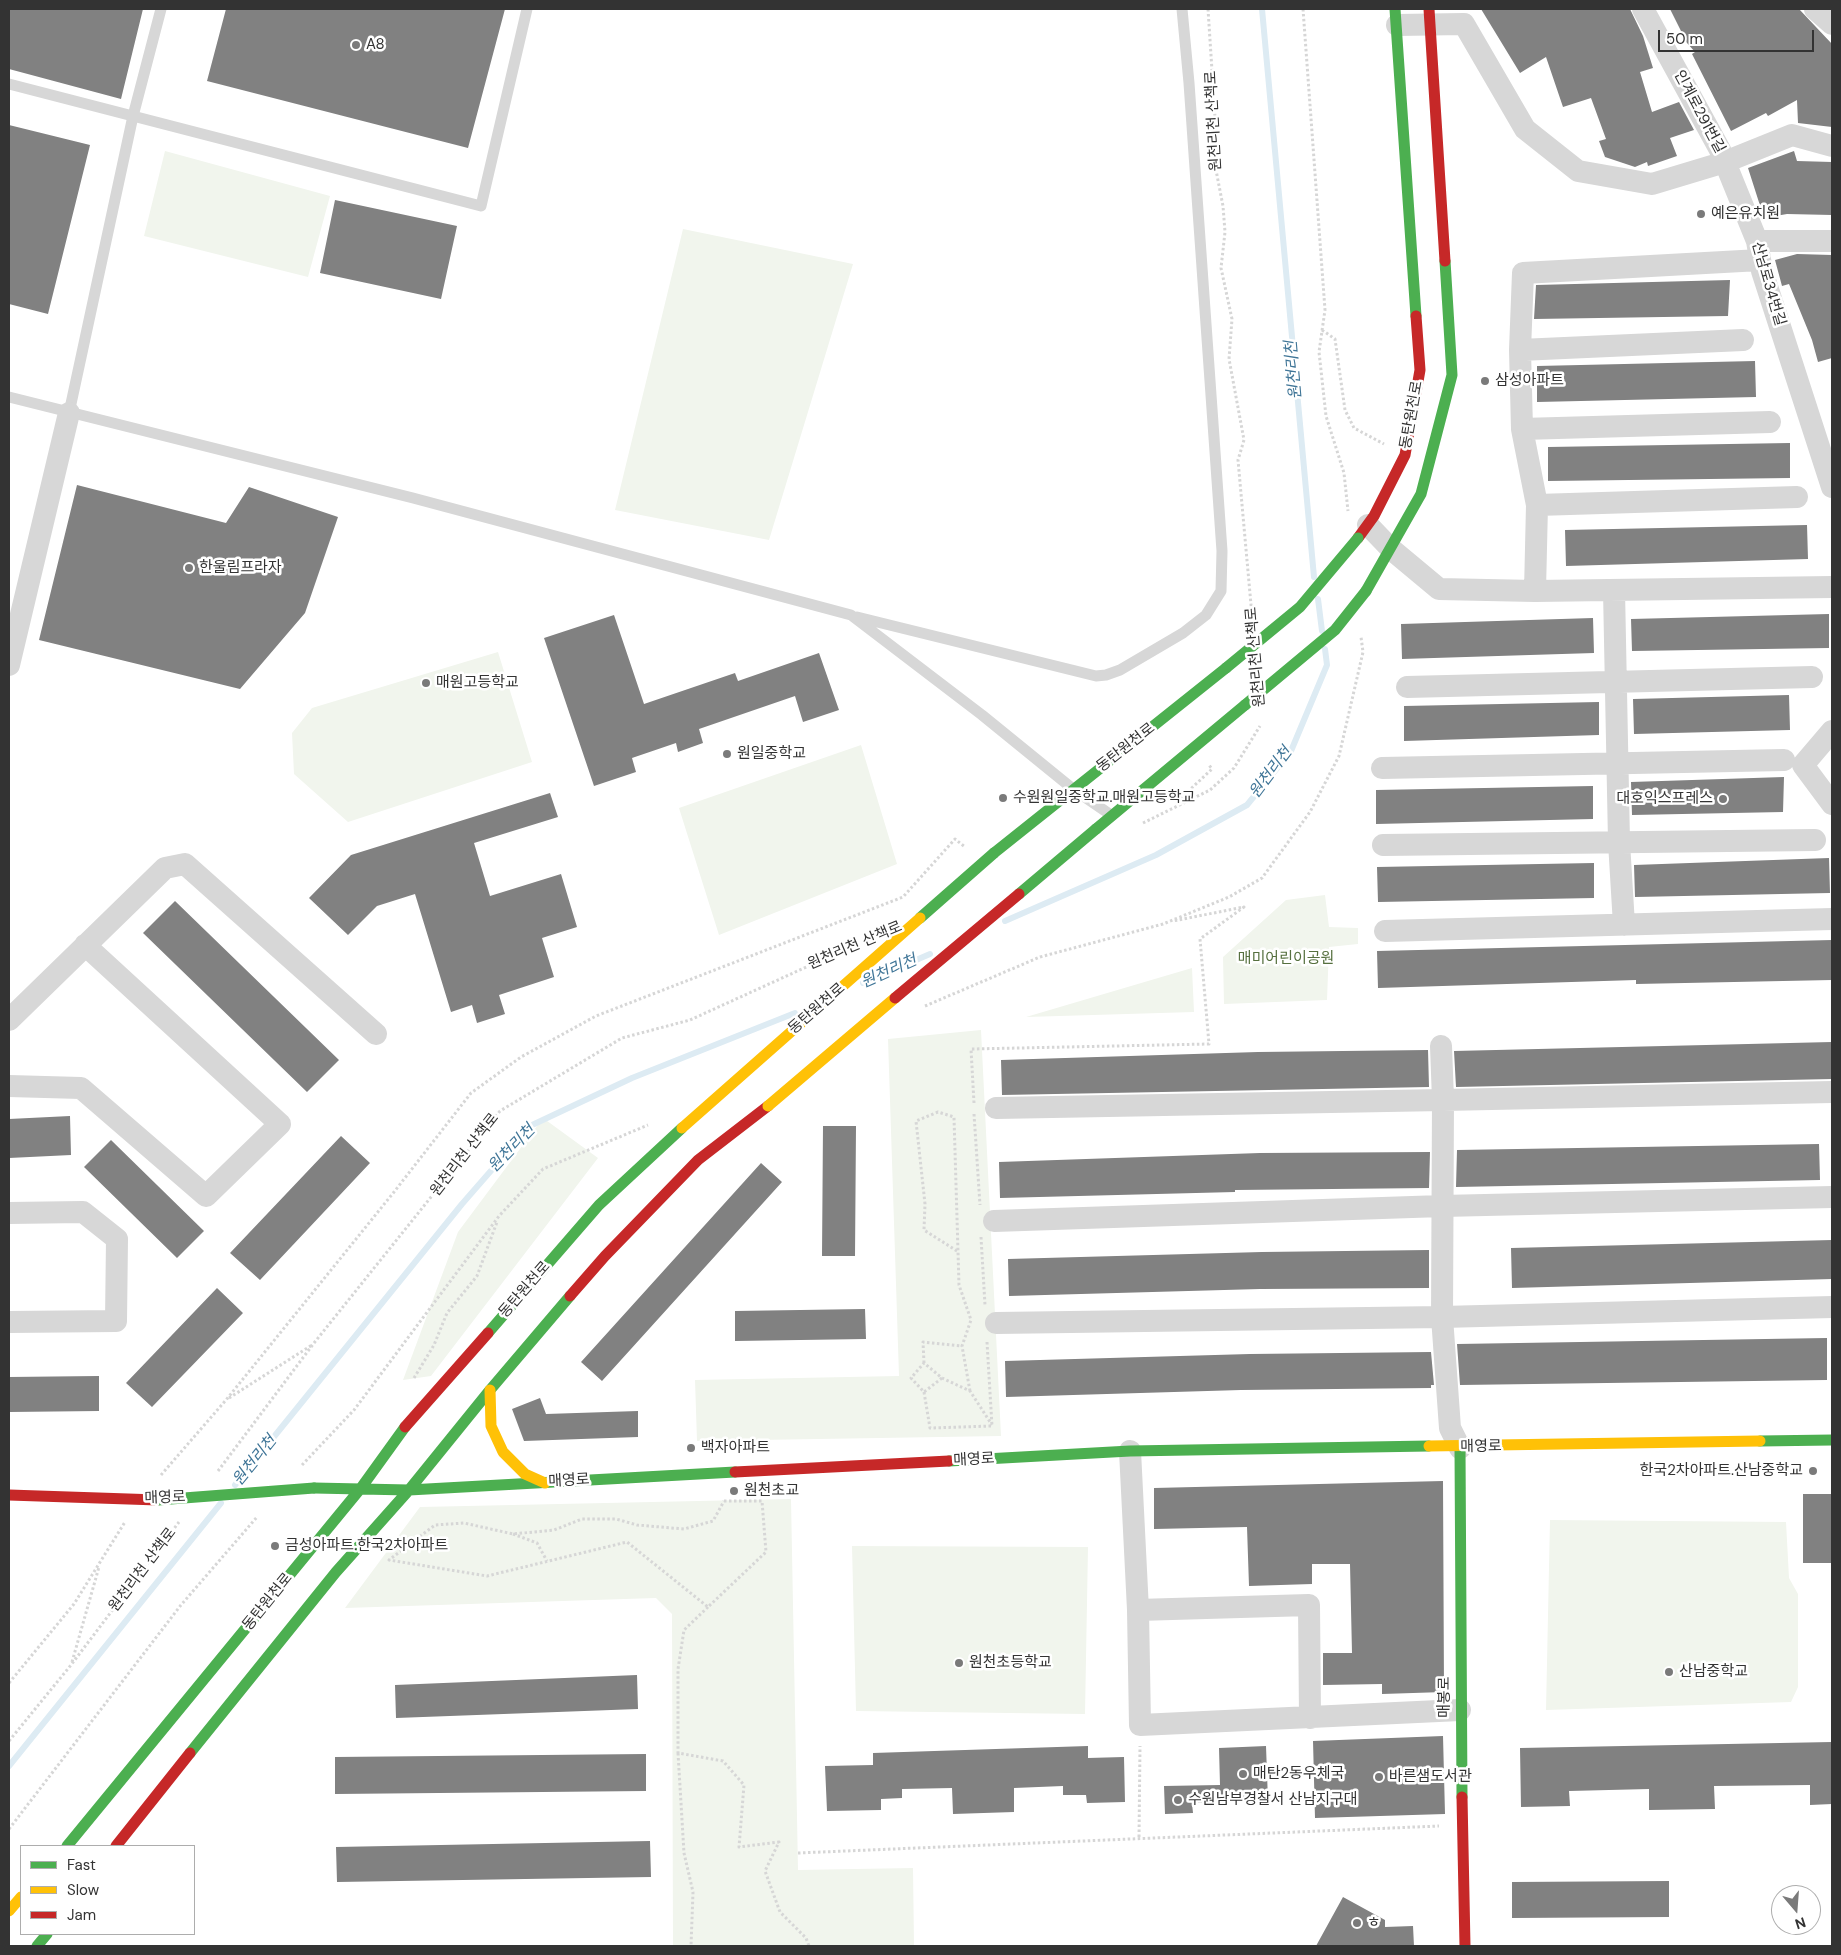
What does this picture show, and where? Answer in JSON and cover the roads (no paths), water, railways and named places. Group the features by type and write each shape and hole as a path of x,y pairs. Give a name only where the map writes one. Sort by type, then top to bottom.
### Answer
{"main road":[{"name":"동탄원천로","path":"68,1845 362,1488 403,1430 598,1205 682,1128 994,853 1300,607 1363,532 1405,455 1420,370 1396,17"},
{"name":"동탄원천로","path":"117,1845 336,1572 409,1490 490,1390 605,1256 657,1201 698,1160 768,1106 1111,815 1335,630 1366,591 1421,494 1452,375 1429,17"},
{"path":"490,1390 491,1426 503,1452 526,1474 545,1483"},
{"name":"매영로","path":"9,1495 158,1500 314,1488 409,1490 1130,1451 1460,1448 1832,1440"},
{"name":"매봉로","path":"1460,1448 1460,1710 1464,1946"},
{"path":"9,1911 20,1898"},
{"path":"37,1946 46,1935"}],"street":[{"name":"인계로291번길","path":"1643,9 1691,94 1725,162"},
{"path":"1815,9 1832,24"},
{"name":"동탄원천로","path":"1396,17 1429,17 1464,24 1525,129 1578,171 1652,184 1725,162"},
{"path":"1725,162 1792,135 1832,146"},
{"name":"산남로34번길","path":"1725,162 1759,250 1762,271 1832,486"},
{"path":"1535,591 1537,505 1522,429 1520,350 1523,273 1832,241"},
{"path":"1520,350 1743,340"},
{"path":"9,664 69,413"},
{"path":"1522,429 1770,422"},
{"path":"1537,505 1797,497"},
{"path":"1363,532 1391,548 1439,589 1535,591 1832,587"},
{"path":"1614,590 1619,842 1624,925"},
{"path":"1407,687 1812,677"},
{"path":"1832,731 1803,765 1832,804"},
{"path":"1382,768 1784,760"},
{"path":"1383,845 1815,840"},
{"path":"9,1020 165,868 185,864 376,1034"},
{"path":"1385,931 1832,919"},
{"path":"9,1086 81,1088 206,1196 280,1124 85,946"},
{"path":"1441,1046 1443,1100 1442,1316 1450,1428 1460,1448"},
{"path":"996,1108 1832,1092"},
{"path":"994,1221 1442,1206 1832,1197"},
{"path":"9,1213 83,1212 116,1240 116,1320 9,1322"},
{"path":"996,1323 1442,1316 1832,1306"},
{"path":"1130,1451 1138,1610 1140,1725 1460,1710"},
{"path":"1138,1610 1309,1605 1310,1718"}],"lane":[{"path":"69,413 133,116 161,9"},
{"path":"9,84 481,206 527,9"},
{"path":"9,397 413,498 851,616 1096,676 1106,675 1120,670 1183,633 1206,615 1221,591 1222,551 1189,83 1182,9"},
{"path":"851,616 982,715 1073,789 1111,815"}],"waterway":[{"name":"원천리천","path":"1262,9 1314,577"},
{"name":"원천리천","path":"1318,599 1322,631"},
{"name":"원천리천","path":"1005,921 1156,855 1247,805 1291,751 1327,665 1325,649"},
{"name":"원천리천","path":"863,983 930,954"},
{"name":"원천리천","path":"235,1485 462,1204 530,1126 632,1078 795,1013"},
{"name":"원천리천","path":"9,1766 221,1503"}],"place":[{"name":"A8","path":"356,45"},
{"name":"예은유치원","path":"1701,214"},
{"name":"삼성아파트","path":"1485,381"},
{"name":"한울림프라자","path":"189,568"},
{"name":"매원고등학교","path":"426,683"},
{"name":"원일중학교","path":"727,754"},
{"name":"수원원일중학교.매원고등학교","path":"1003,798"},
{"name":"대호익스프레스","path":"1723,799"},
{"name":"백자아파트","path":"691,1448"},
{"name":"한국2차아파트.산남중학교","path":"1813,1471"},
{"name":"원천초교","path":"734,1491"},
{"name":"금성아파트.한국2차아파트","path":"275,1546"},
{"name":"원천초등학교","path":"959,1663"},
{"name":"산남중학교","path":"1669,1672"},
{"name":"매탄2동우체국","path":"1243,1774"},
{"name":"바른샘도서관","path":"1379,1777"},
{"name":"수원남부경찰서 산남지구대","path":"1178,1800"},
{"name":"ㅎ","path":"1357,1923"}],"park label":[{"name":"매미어린이공원","path":"1286,959"}]}
